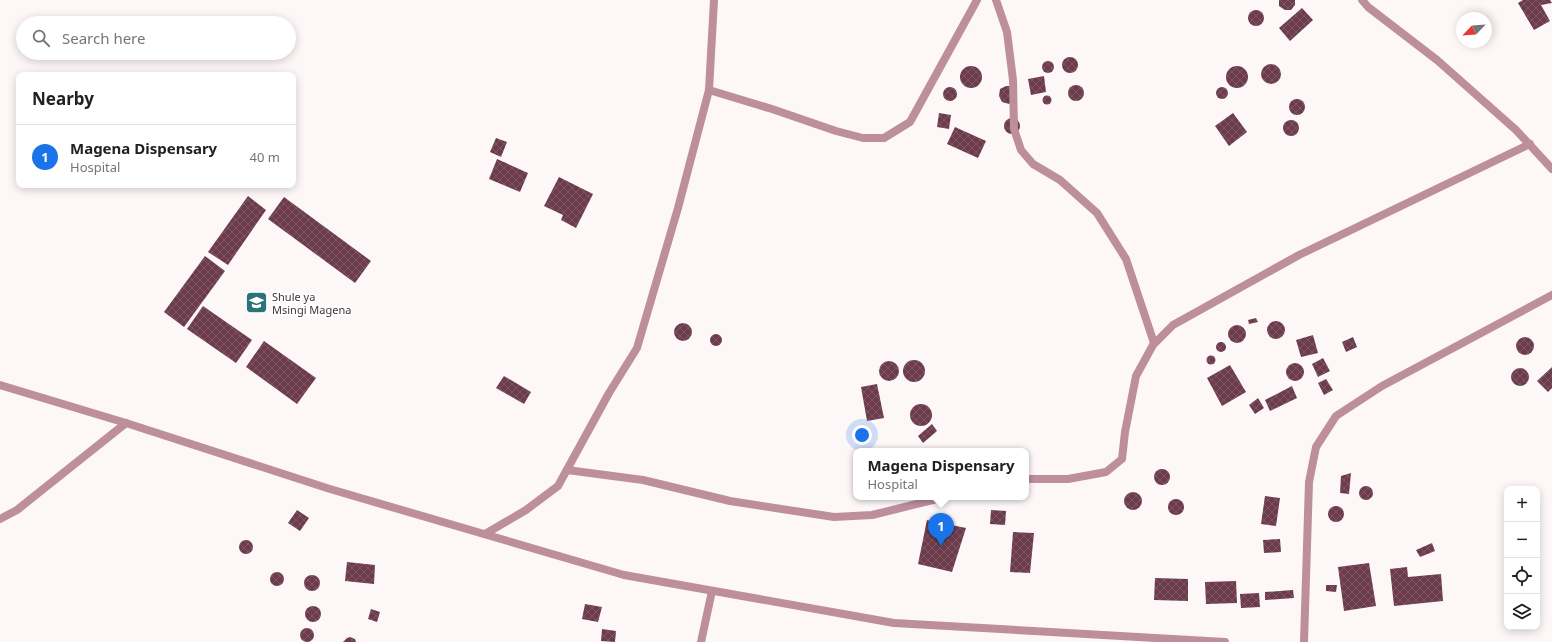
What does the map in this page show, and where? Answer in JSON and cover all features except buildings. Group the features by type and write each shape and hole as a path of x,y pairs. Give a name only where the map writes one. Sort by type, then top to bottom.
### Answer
{"street":[{"path":"485,534 526,510 558,486 609,393 636,348 678,208 709,90 714,0"},
{"path":"709,90 772,109 836,131 863,138 884,138 910,122 977,0"},
{"path":"996,0 1007,32 1013,80 1014,129 1021,150 1033,164 1060,180 1097,213 1126,259 1154,344"},
{"path":"1363,0 1368,7 1437,60 1516,130 1552,169"},
{"path":"1029,479 1068,479 1106,472 1122,459 1125,432 1136,376 1154,344 1173,325 1299,255 1530,144"},
{"path":"1304,642 1309,482 1316,447 1336,416 1382,386 1552,295"},
{"path":"0,385 330,489 624,575 894,623 1226,642"},
{"path":"0,519 17,510 126,424"},
{"path":"567,470 643,480 730,501 834,517 872,514 932,500"},
{"path":"701,642 712,591"}],"place":[{"name":"Shule ya Msingi Magena","path":"256,302"},
{"name":"Magena Dispensary","path":"941,546"}]}
